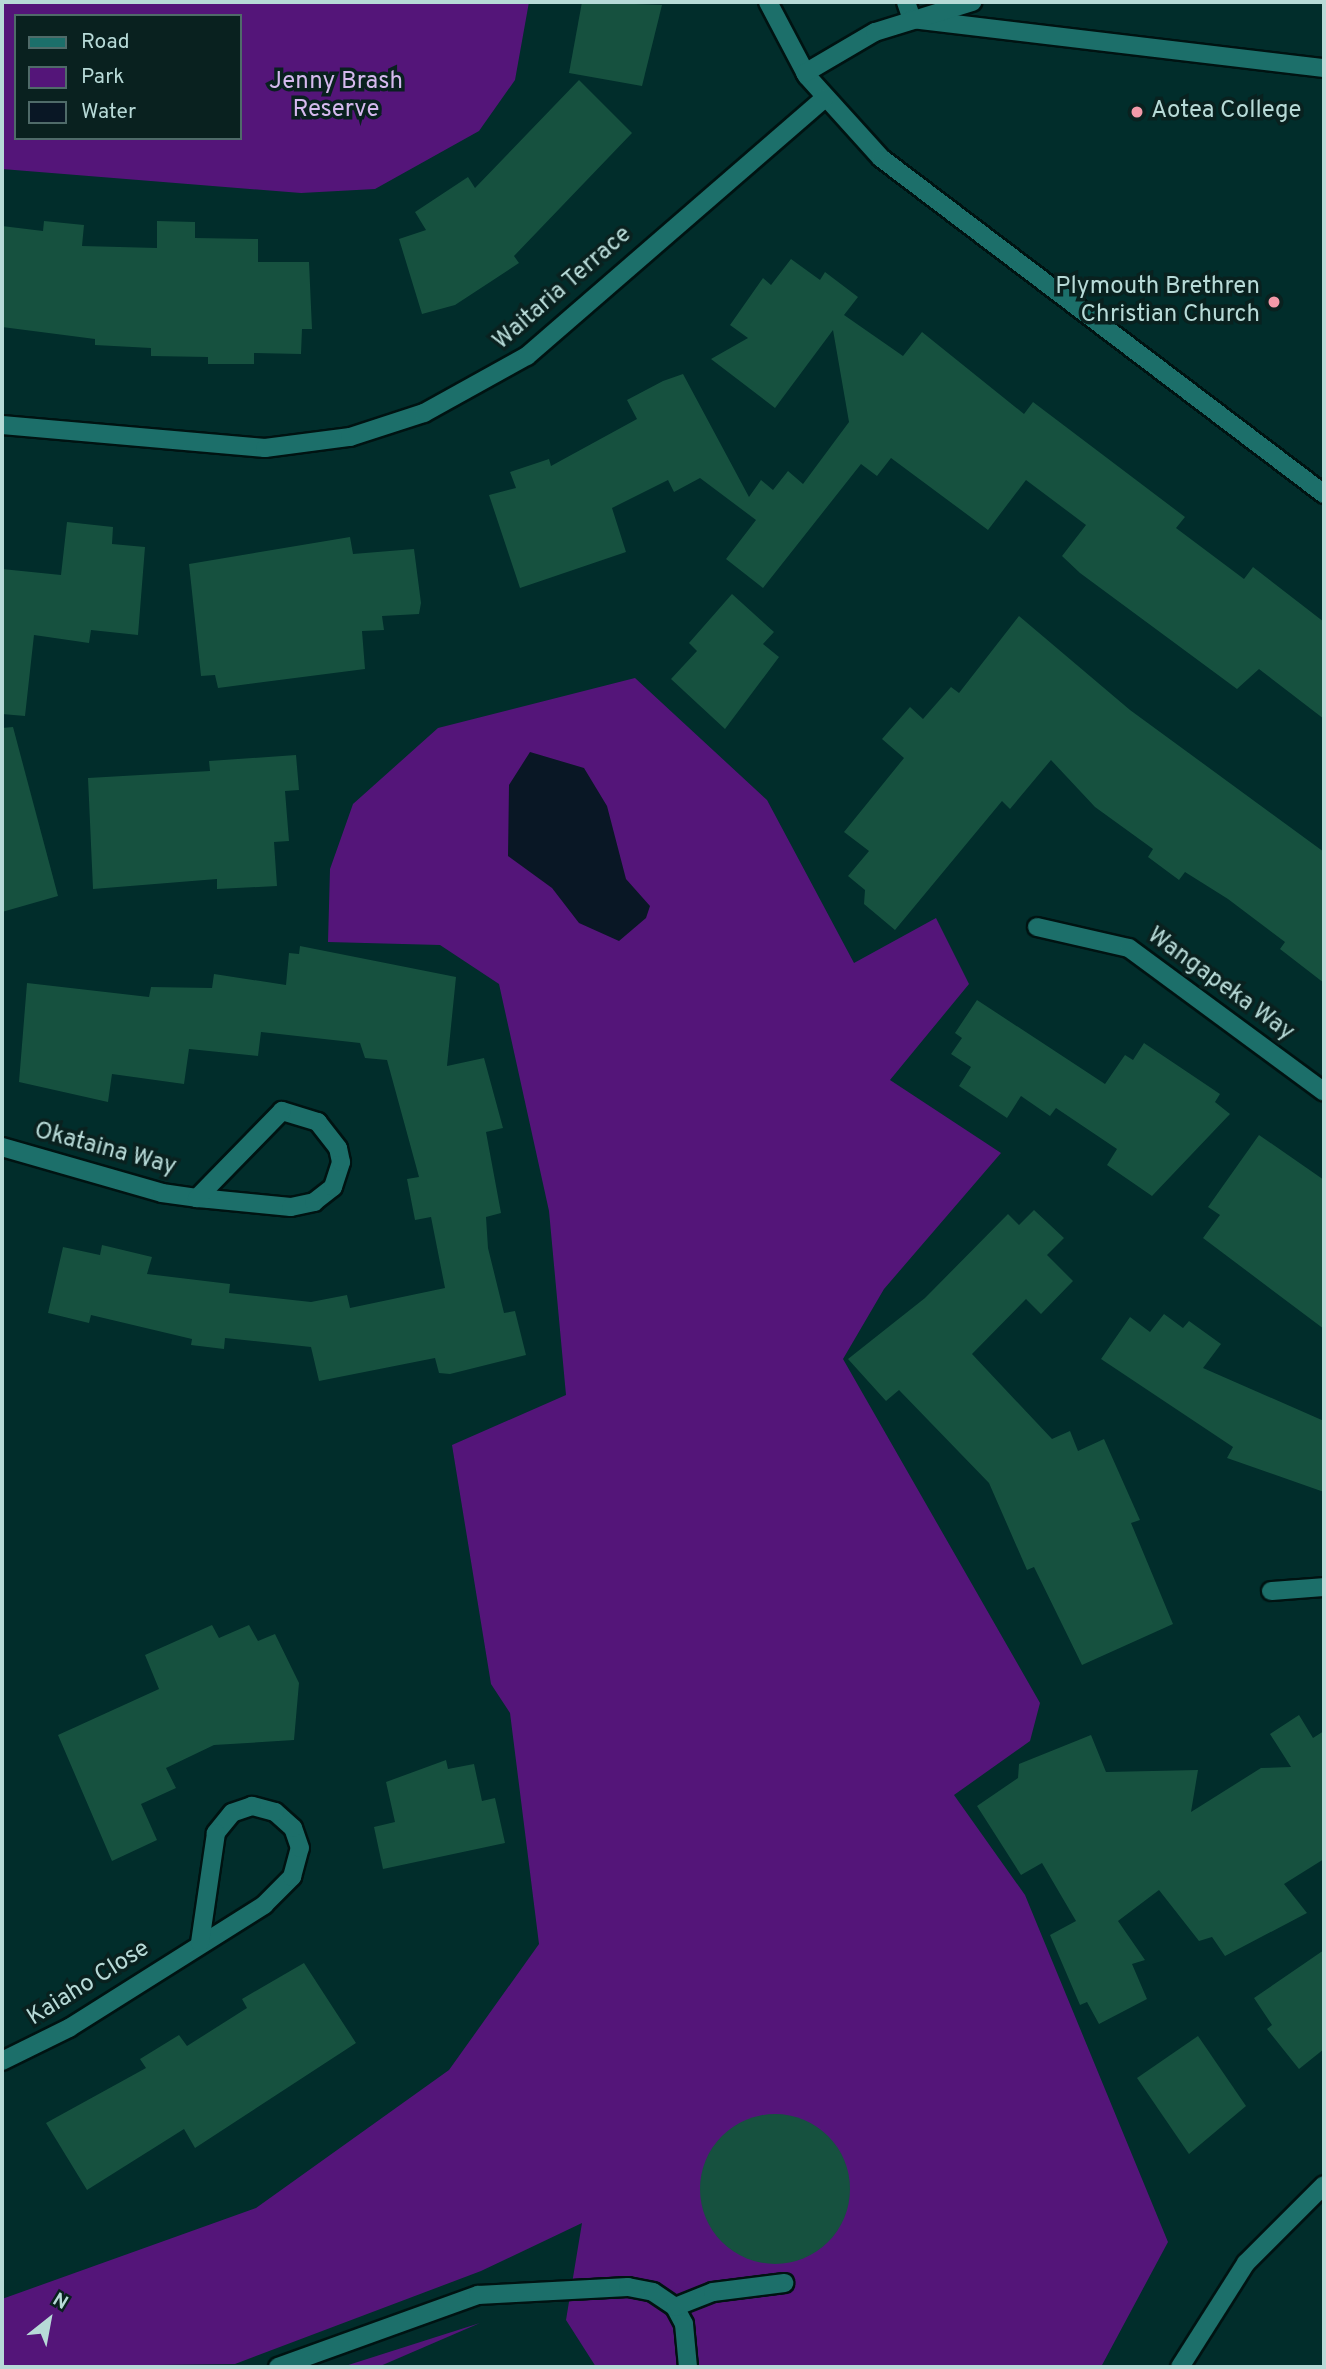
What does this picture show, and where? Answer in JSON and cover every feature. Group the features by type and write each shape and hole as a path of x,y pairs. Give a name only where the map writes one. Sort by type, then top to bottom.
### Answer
{"street":[{"path":"768,2 805,73 881,158 964,225 1324,494"},
{"path":"805,73 909,10 972,2"},
{"path":"909,10 1324,68"},
{"name":"Waitaria Terrace","path":"2,425 265,448 350,437 424,413 527,356 825,98"},
{"name":"Wangapeka Way","path":"1037,927 1129,948 1324,1091"},
{"name":"Okataina Way","path":"2,1147 197,1198 290,1207 314,1202 339,1175 338,1148 318,1122 282,1111 197,1198"},
{"path":"1271,1591 1324,1587"},
{"name":"Kaiaho Close","path":"2,2061 69,2028 264,1905 292,1877 300,1848 293,1828 275,1812 252,1806 232,1813 216,1833 200,1943"},
{"path":"1180,2367 1246,2263 1324,2185"},
{"path":"675,2307 713,2292 784,2283"},
{"path":"278,2367 478,2295 628,2287 653,2292 675,2307 684,2324 688,2367"}],"green space":[{"name":"Jenny Brash Reserve","path":"2,2 529,2 515,80 479,131 375,189 301,193 2,169"},
{"path":"635,678 767,800 854,963 936,918 969,984 890,1080 1001,1153 884,1289 843,1359 1040,1703 1030,1741 954,1795 1025,1895 1168,2242 1101,2367 596,2367 566,2320 582,2223 481,2271 235,2364 2,2367 2,2299 256,2208 449,2070 539,1944 510,1713 491,1684 452,1445 566,1395 549,1211 499,984 440,945 328,942 330,869 353,804 438,728"},
{"path":"480,2323 378,2367 342,2367"}],"water":[{"path":"530,752 584,768 607,806 626,879 650,906 646,918 619,941 579,923 552,888 508,856 509,785"}],"building":[{"path":"582,2 662,5 642,86 569,73"},
{"path":"579,80 632,133 514,256 519,263 455,305 422,314 399,239 426,230 415,212 468,177 475,188"},
{"path":"44,221 84,225 82,246 157,248 157,221 195,222 195,238 258,239 258,262 309,262 312,329 302,329 301,354 254,353 254,364 208,364 208,357 151,356 151,348 95,345 95,339 2,327 2,226 43,231"},
{"path":"791,259 820,280 825,272 858,297 844,315 903,356 922,332 1024,414 1033,402 1185,517 1176,528 1244,579 1253,567 1324,622 1324,719 1259,669 1237,689 1080,573 1062,556 1086,525 1026,480 988,530 891,458 877,476 861,464 763,588 726,559 756,520 700,478 674,492 668,480 612,508 626,552 520,588 489,495 516,488 510,472 549,459 551,466 637,419 627,400 663,381 683,374 749,497 761,480 773,490 788,471 803,484 849,422 833,330 775,408 711,359 748,338 730,325 763,278 771,285"},
{"path":"67,522 113,527 112,544 145,547 138,635 91,630 89,643 34,635 25,716 2,714 2,569 61,575"},
{"path":"350,537 353,554 414,549 421,603 419,614 382,616 384,630 362,631 365,669 218,688 215,675 201,676 189,564"},
{"path":"732,594 774,632 763,644 779,657 725,729 671,679 697,651 689,643"},
{"path":"1019,616 1130,710 1324,852 1324,983 1280,949 1285,942 1228,899 1185,872 1179,880 1148,857 1153,849 1095,807 1051,760 1010,809 1002,801 895,930 864,904 865,890 848,876 869,851 844,832 904,758 882,739 910,707 923,719 951,687 959,693"},
{"path":"13,727 58,896 2,912 2,728"},
{"path":"296,755 299,790 285,791 289,841 274,842 277,886 217,889 217,879 93,889 88,778 210,771 209,761"},
{"path":"300,946 456,977 447,1066 484,1058 503,1128 486,1132 501,1213 486,1217 488,1248 504,1313 515,1311 526,1355 450,1374 439,1373 435,1358 319,1381 311,1347 225,1338 224,1349 191,1345 192,1339 91,1315 89,1323 48,1313 63,1247 100,1255 102,1245 152,1257 147,1274 230,1284 229,1293 311,1302 347,1295 350,1308 445,1288 431,1217 415,1220 407,1179 419,1177 387,1060 365,1058 360,1043 261,1032 258,1056 189,1049 184,1084 112,1074 108,1102 19,1082 27,983 149,997 151,987 212,988 214,974 286,985 289,953 299,954"},
{"path":"977,1000 1105,1084 1125,1055 1133,1060 1144,1043 1220,1094 1215,1102 1230,1114 1152,1196 1107,1165 1117,1149 1056,1108 1050,1116 1021,1096 1007,1118 959,1086 971,1067 951,1054 962,1038 955,1033"},
{"path":"1259,1135 1324,1180 1324,1329 1203,1238 1220,1215 1208,1207"},
{"path":"1034,1210 1064,1238 1047,1255 1073,1281 1041,1314 1026,1299 972,1354 1052,1439 1070,1431 1078,1451 1104,1439 1140,1520 1131,1523 1173,1624 1082,1665 1034,1567 1027,1570 989,1483 899,1390 886,1401 848,1359 925,1298 1008,1214 1019,1225"},
{"path":"1164,1314 1183,1328 1189,1321 1221,1344 1203,1368 1324,1421 1324,1492 1227,1458 1233,1447 1101,1359 1130,1317 1150,1332"},
{"path":"212,1625 219,1638 249,1625 258,1641 275,1634 299,1683 294,1740 214,1745 166,1768 176,1788 141,1804 157,1840 112,1861 58,1735 159,1689 145,1655"},
{"path":"1299,1715 1313,1738 1324,1731 1324,1859 1284,1884 1307,1913 1225,1956 1212,1937 1199,1941 1159,1890 1118,1921 1145,1960 1132,1964 1147,1999 1099,2024 1087,2002 1080,2005 1050,1935 1076,1921 1042,1863 1021,1875 977,1806 1018,1778 1019,1764 1091,1735 1106,1772 1198,1770 1191,1812 1261,1768 1291,1767 1270,1734"},
{"path":"446,1760 448,1769 474,1764 482,1801 495,1798 505,1843 383,1869 374,1827 395,1822 386,1782"},
{"path":"1324,1950 1324,2049 1299,2069 1267,2029 1272,2025 1254,1998"},
{"path":"304,1963 356,2043 195,2148 184,2129 87,2190 46,2123 146,2068 140,2059 179,2035 187,2046 247,2008 242,1999"},
{"path":"1198,2036 1246,2106 1189,2154 1137,2078"},
{"path":"775,2114 804,2120 828,2136 844,2160 850,2189 844,2218 828,2242 804,2258 775,2264 746,2258 722,2242 706,2218 700,2189 706,2160 722,2136 746,2120"}],"place":[{"name":"Aotea College","path":"1137,112"},
{"name":"Plymouth Brethren Christian Church","path":"1274,302"}]}
